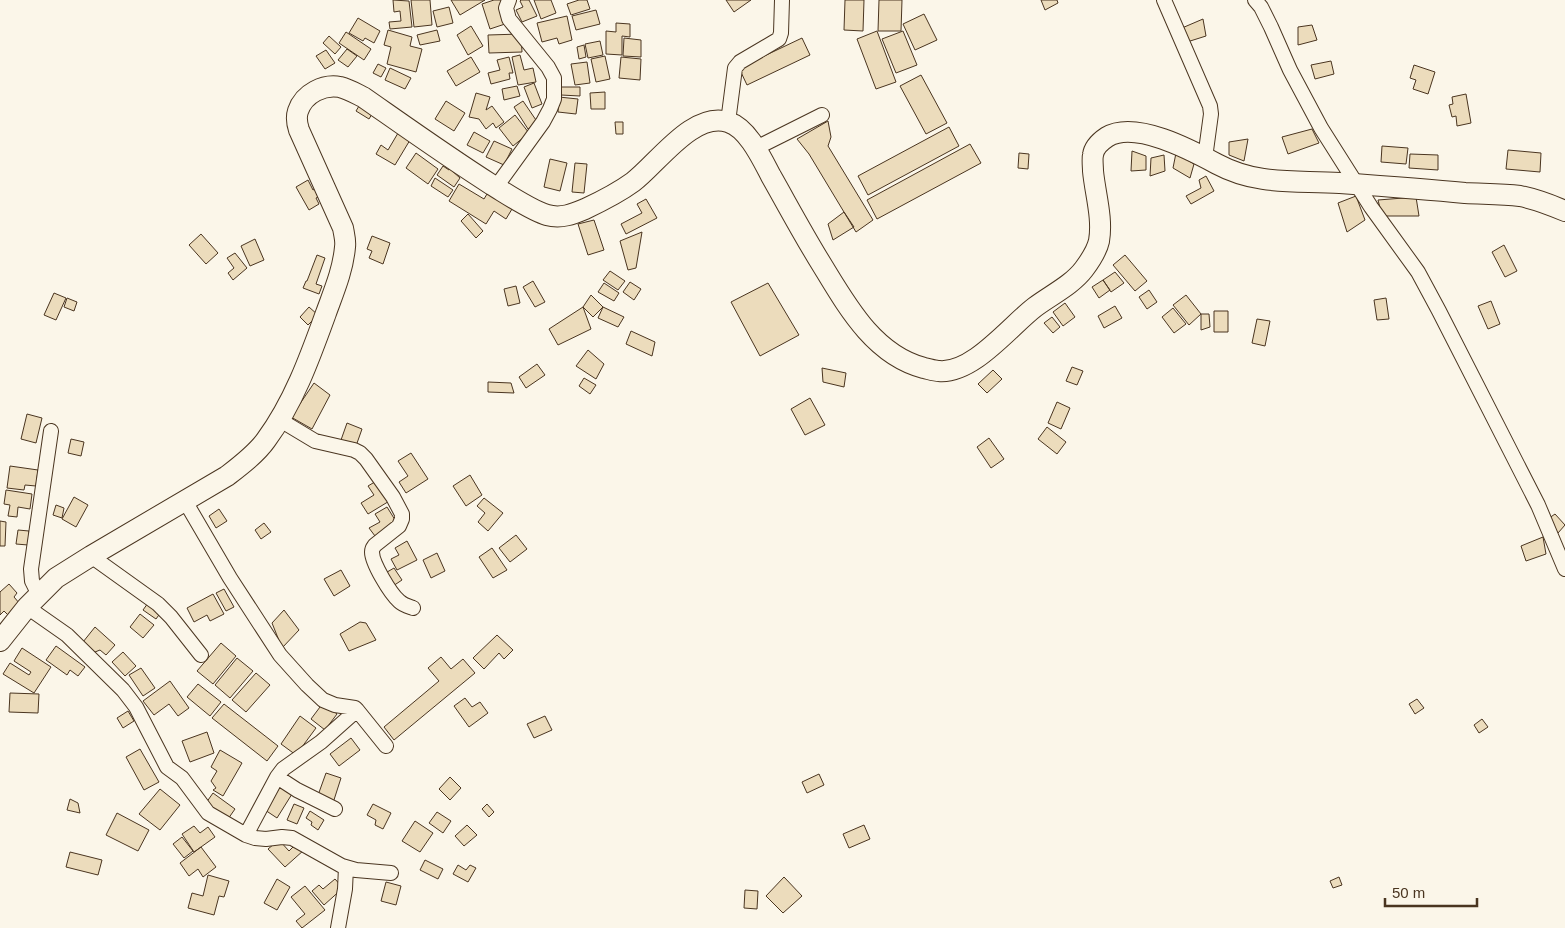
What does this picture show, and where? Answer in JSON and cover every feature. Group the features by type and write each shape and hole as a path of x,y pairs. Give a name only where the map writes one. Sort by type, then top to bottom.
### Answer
{"highway":[{"path":"0,641 33,601 56,578 227,476 264,443 280,420 318,334 341,273 346,245 343,228 299,130 297,120 302,103 309,95 324,87 340,87 351,90 496,187 546,215 560,217 568,216 599,202 636,179 670,146 692,128 708,121 728,122 741,130 756,148 800,230 848,309 873,338 892,354 917,366 940,372 954,369 980,355 1033,308 1085,268 1096,251 1100,228 1093,154 1099,144 1107,138 1124,131 1148,134 1164,139 1224,168 1254,178 1288,182 1341,183 1521,196 1565,211"}],"street":[{"path":"496,187 543,122 554,99 554,78 548,67 509,19 506,8 509,0"},
{"path":"728,122 735,68 740,62 779,39 781,33 782,0"},
{"path":"1164,0 1210,106 1211,114 1205,158"},
{"path":"1255,0 1261,7 1290,70 1322,128 1357,185 1418,272 1435,303 1538,505 1565,569"},
{"path":"756,148 822,115"},
{"path":"280,420 315,442 354,450 366,459 402,514 399,526 372,549 374,559 392,594 405,605 413,608"},
{"path":"50,431 31,569 33,601 123,690 136,707 167,767 182,778 208,813 246,835 255,838 292,838 346,867 356,870 392,873"},
{"path":"185,501 230,578 280,655 323,700 335,705 355,708 386,746"},
{"path":"92,556 158,604 201,655"},
{"path":"246,835 283,769 321,742 357,710"},
{"path":"277,777 297,790 335,809"},
{"path":"338,928 345,889 346,867"}],"building":[{"path":"393,0 409,1 412,27 390,29 389,22 401,21 400,11 394,12"},
{"path":"411,0 430,0 432,25 414,27"},
{"path":"451,0 485,0 460,15"},
{"path":"494,0 504,0 505,24 490,29 482,4"},
{"path":"521,0 529,0 537,16 522,22 516,10 523,7"},
{"path":"534,0 551,0 556,13 541,19"},
{"path":"579,0 587,0 590,9 571,15 567,4"},
{"path":"726,0 751,0 734,12"},
{"path":"845,0 864,0 863,31 844,30"},
{"path":"879,0 902,0 901,31 878,31"},
{"path":"1041,0 1057,0 1058,3 1045,10"},
{"path":"449,7 453,23 437,27 433,11"},
{"path":"596,10 600,24 576,30 572,16"},
{"path":"924,14 937,40 915,50 903,24"},
{"path":"567,16 572,40 559,44 557,38 542,42 537,23"},
{"path":"358,18 380,31 374,43 365,38 363,41 349,33"},
{"path":"1203,19 1206,36 1187,42 1182,28"},
{"path":"616,23 630,24 630,37 622,36 622,55 606,54 606,31 616,32"},
{"path":"1312,25 1317,40 1298,45 1298,27"},
{"path":"471,26 483,46 468,55 457,35"},
{"path":"388,30 412,37 410,46 422,49 416,72 387,64 391,47 384,45"},
{"path":"437,30 440,41 420,45 417,35"},
{"path":"877,31 896,82 876,89 857,39"},
{"path":"903,31 917,65 896,73 882,39"},
{"path":"346,32 371,49 364,60 339,43"},
{"path":"521,34 522,52 489,53 488,35"},
{"path":"329,36 341,47 335,54 323,43"},
{"path":"624,38 641,40 641,57 623,56"},
{"path":"802,38 810,55 747,85 739,68"},
{"path":"600,41 603,55 588,58 585,44"},
{"path":"584,45 586,57 579,59 577,47"},
{"path":"347,49 357,56 348,67 338,60"},
{"path":"326,50 335,63 325,69 316,56"},
{"path":"520,55 524,70 533,68 536,82 518,85 512,57"},
{"path":"605,56 610,79 596,82 591,59"},
{"path":"471,57 480,72 456,86 447,71"},
{"path":"509,57 513,73 509,73 510,79 491,84 488,73 500,70 497,60"},
{"path":"621,57 641,59 640,80 619,78"},
{"path":"1331,61 1334,74 1315,79 1311,65"},
{"path":"587,62 590,83 575,85 571,64"},
{"path":"378,64 386,68 381,77 373,73"},
{"path":"1414,65 1435,72 1428,94 1413,89 1416,80 1410,78"},
{"path":"390,68 411,78 405,89 385,80"},
{"path":"921,75 947,123 926,134 900,86"},
{"path":"534,83 542,104 532,108 524,87"},
{"path":"517,86 520,96 504,100 502,89"},
{"path":"561,87 580,87 580,96 561,95"},
{"path":"605,92 605,109 591,109 590,93"},
{"path":"476,93 490,97 486,110 492,106 504,122 496,128 493,123 486,129 479,119 469,117"},
{"path":"1466,94 1471,123 1457,126 1456,116 1452,117 1449,105 1453,104 1452,97"},
{"path":"559,97 578,99 576,114 558,112"},
{"path":"362,101 375,109 369,119 356,111"},
{"path":"446,101 465,113 454,131 435,119"},
{"path":"523,101 538,123 528,129 514,107"},
{"path":"515,115 529,133 513,146 499,128"},
{"path":"828,121 831,137 828,146 873,220 856,232 809,154 797,139"},
{"path":"615,122 623,122 623,134 616,134"},
{"path":"949,127 959,146 868,195 858,176"},
{"path":"401,128 413,135 395,165 376,154 381,145 388,150"},
{"path":"1312,129 1319,143 1288,154 1282,137"},
{"path":"474,132 490,141 483,153 467,145"},
{"path":"1248,139 1244,161 1229,155 1229,142"},
{"path":"494,141 512,149 504,165 486,157"},
{"path":"970,144 981,163 877,219 867,200"},
{"path":"1382,146 1408,148 1406,164 1381,162"},
{"path":"1508,150 1541,153 1540,172 1506,169"},
{"path":"1132,151 1146,156 1146,170 1131,171"},
{"path":"416,153 438,169 428,184 406,168"},
{"path":"1019,153 1029,154 1028,169 1018,168"},
{"path":"1176,153 1194,164 1190,178 1173,168"},
{"path":"1410,154 1438,155 1438,170 1409,168"},
{"path":"1164,155 1165,171 1150,176 1151,158"},
{"path":"550,159 567,163 560,191 544,187"},
{"path":"575,163 587,164 584,193 572,192"},
{"path":"443,166 450,169 460,178 454,187 437,175"},
{"path":"1206,176 1214,191 1191,204 1186,196 1201,188 1199,180"},
{"path":"435,178 453,190 448,197 431,186"},
{"path":"308,180 313,190 320,186 324,194 316,198 319,204 309,210 296,187"},
{"path":"459,184 484,199 490,189 515,204 506,219 494,211 486,224 449,201"},
{"path":"1356,196 1365,220 1347,232 1338,203"},
{"path":"1416,197 1419,216 1382,216 1378,200"},
{"path":"646,199 657,218 626,234 621,224 642,213 637,204"},
{"path":"844,212 854,227 833,240 828,224"},
{"path":"468,214 483,231 476,238 461,221"},
{"path":"594,220 604,250 588,255 578,224"},
{"path":"642,232 636,268 628,270 620,241"},
{"path":"201,234 218,253 206,264 189,245"},
{"path":"372,236 390,243 383,264 369,258 372,251 367,249"},
{"path":"255,239 264,260 250,266 241,246"},
{"path":"1504,245 1517,271 1505,277 1492,252"},
{"path":"235,253 247,268 233,280 228,273 234,268 227,258"},
{"path":"317,255 325,258 316,284 322,286 319,294 303,288"},
{"path":"1125,255 1147,281 1135,291 1113,265"},
{"path":"610,271 625,281 618,290 603,280"},
{"path":"1115,272 1124,283 1111,292 1103,280"},
{"path":"1103,280 1110,290 1099,298 1092,287"},
{"path":"533,281 545,302 535,307 523,287"},
{"path":"630,282 641,289 634,300 623,292"},
{"path":"604,283 619,293 614,301 598,292"},
{"path":"768,283 799,335 760,356 731,302"},
{"path":"516,286 520,303 508,306 504,289"},
{"path":"1149,290 1157,302 1147,309 1139,297"},
{"path":"54,293 66,298 56,320 44,315"},
{"path":"591,295 603,307 593,317 583,307"},
{"path":"1186,295 1201,314 1189,325 1173,305"},
{"path":"67,298 77,302 74,311 64,307"},
{"path":"1386,298 1389,319 1377,320 1374,300"},
{"path":"1491,301 1500,324 1488,329 1478,306"},
{"path":"1065,303 1075,317 1063,326 1053,312"},
{"path":"1115,306 1122,318 1104,328 1098,316"},
{"path":"309,307 318,315 308,325 300,317"},
{"path":"583,307 591,329 558,345 549,329"},
{"path":"603,307 624,317 618,327 598,318"},
{"path":"1173,308 1186,324 1174,333 1162,317"},
{"path":"1214,311 1228,311 1228,332 1214,332"},
{"path":"1201,314 1209,314 1210,327 1201,330"},
{"path":"1052,317 1060,327 1053,333 1044,323"},
{"path":"1257,319 1270,321 1265,346 1252,343"},
{"path":"631,331 655,342 652,356 626,344"},
{"path":"588,350 604,364 596,379 576,366"},
{"path":"537,364 545,375 526,388 519,377"},
{"path":"1072,367 1083,371 1077,385 1066,381"},
{"path":"822,368 846,373 844,387 823,382"},
{"path":"993,370 1002,379 987,393 978,384"},
{"path":"584,378 596,385 590,394 579,386"},
{"path":"488,382 511,383 514,393 488,392"},
{"path":"314,383 330,395 312,429 291,417"},
{"path":"810,398 825,425 805,435 791,409"},
{"path":"1057,402 1070,408 1061,429 1048,423"},
{"path":"27,414 42,418 36,443 21,439"},
{"path":"347,423 362,429 356,446 341,440"},
{"path":"1047,427 1066,442 1057,454 1038,439"},
{"path":"989,438 1004,459 991,468 977,447"},
{"path":"71,439 84,442 81,456 68,453"},
{"path":"411,453 428,479 406,493 399,482 408,476 398,461"},
{"path":"10,466 38,470 36,486 25,485 24,490 7,488"},
{"path":"470,475 482,495 466,506 453,486"},
{"path":"378,480 391,500 368,514 361,503 374,495 368,486"},
{"path":"6,490 32,494 30,509 18,507 17,517 8,516 10,505 4,504"},
{"path":"74,497 88,505 76,527 62,519"},
{"path":"484,498 503,513 488,531 478,522 485,513 477,506"},
{"path":"56,505 64,508 62,518 53,515"},
{"path":"387,507 397,523 375,536 369,528 380,522 375,514"},
{"path":"219,509 227,521 216,528 209,516"},
{"path":"1555,514 1565,525 1558,533 1545,521"},
{"path":"0,521 6,522 5,546 0,546"},
{"path":"264,523 271,532 261,539 255,530"},
{"path":"18,530 29,531 28,545 16,544"},
{"path":"516,535 527,549 510,562 499,548"},
{"path":"1543,537 1546,554 1526,561 1521,546"},
{"path":"407,541 417,560 397,570 391,559 399,555 395,548"},
{"path":"492,548 507,570 493,578 479,557"},
{"path":"437,553 445,571 431,578 423,560"},
{"path":"394,568 402,580 390,588 382,575"},
{"path":"341,570 350,586 334,596 324,579"},
{"path":"9,584 17,593 14,597 20,604 8,615 4,611 0,615 0,592"},
{"path":"224,589 234,607 226,611 216,593"},
{"path":"213,594 224,614 210,621 207,615 194,622 187,608"},
{"path":"148,603 161,612 156,619 143,610"},
{"path":"284,610 299,630 282,648 272,623"},
{"path":"140,614 154,625 143,638 130,627"},
{"path":"360,622 366,623 376,640 349,651 340,634"},
{"path":"95,627 115,645 106,655 100,650 95,652 83,642"},
{"path":"497,635 513,650 504,659 499,653 484,669 473,658"},
{"path":"221,643 236,656 213,684 197,671"},
{"path":"56,646 85,667 78,676 70,670 67,675 46,660"},
{"path":"22,648 51,667 34,693 3,674 10,663 29,675 31,672 14,661"},
{"path":"123,652 136,666 125,676 112,662"},
{"path":"441,657 451,669 463,659 475,673 394,740 384,727 439,681 428,668"},
{"path":"237,658 253,671 230,698 215,685"},
{"path":"141,668 155,688 143,696 129,675"},
{"path":"256,673 270,685 246,712 232,700"},
{"path":"170,681 189,708 178,716 169,704 154,715 143,701"},
{"path":"198,684 221,702 210,716 187,697"},
{"path":"10,693 39,694 38,713 9,712"},
{"path":"465,698 472,707 480,702 488,713 469,727 454,706"},
{"path":"1417,699 1424,708 1415,714 1409,704"},
{"path":"323,703 337,714 325,730 311,719"},
{"path":"224,704 278,746 267,761 212,718"},
{"path":"128,711 134,721 123,728 117,718"},
{"path":"300,716 316,728 296,755 281,744"},
{"path":"545,716 552,730 534,738 527,724"},
{"path":"1482,719 1488,727 1479,733 1474,725"},
{"path":"207,732 214,753 190,762 182,741"},
{"path":"351,738 360,750 339,766 330,754"},
{"path":"140,749 159,782 144,790 126,757"},
{"path":"220,750 242,763 223,796 213,790 216,788 211,781 217,771 211,767"},
{"path":"326,773 341,778 333,803 317,798"},
{"path":"819,774 824,785 807,793 802,782"},
{"path":"450,777 461,788 450,800 439,789"},
{"path":"280,787 292,794 277,818 265,810"},
{"path":"160,789 180,805 160,830 139,814"},
{"path":"213,793 235,809 228,819 206,803"},
{"path":"70,799 78,803 80,813 67,810"},
{"path":"294,804 304,808 297,824 287,820"},
{"path":"373,804 391,813 383,829 375,825 376,820 367,815"},
{"path":"487,804 494,812 489,817 482,809"},
{"path":"310,811 324,820 318,830 306,818"},
{"path":"437,812 451,821 443,833 429,823"},
{"path":"117,813 149,830 138,851 106,835"},
{"path":"415,821 433,833 420,852 402,841"},
{"path":"467,825 477,835 464,846 455,836"},
{"path":"864,825 870,839 849,848 843,834"},
{"path":"194,826 200,833 208,827 215,837 194,852 182,834"},
{"path":"182,837 193,851 184,858 173,844"},
{"path":"279,840 289,851 297,843 304,850 285,867 268,849"},
{"path":"201,847 216,867 203,877 198,869 189,876 180,863"},
{"path":"70,852 102,860 98,875 66,867"},
{"path":"425,860 443,869 438,879 420,870"},
{"path":"458,865 466,870 470,865 476,868 468,882 453,874"},
{"path":"208,875 229,881 224,897 219,896 214,915 188,908 192,893 203,896"},
{"path":"784,877 802,896 783,913 766,896"},
{"path":"1339,877 1342,885 1333,888 1330,881"},
{"path":"277,879 290,887 277,910 264,903"},
{"path":"335,879 343,888 324,905 312,891 319,885 323,889"},
{"path":"386,882 401,886 396,905 381,901"},
{"path":"305,886 325,910 302,928 296,921 305,914 291,897"},
{"path":"745,890 758,891 757,909 744,908"}]}
